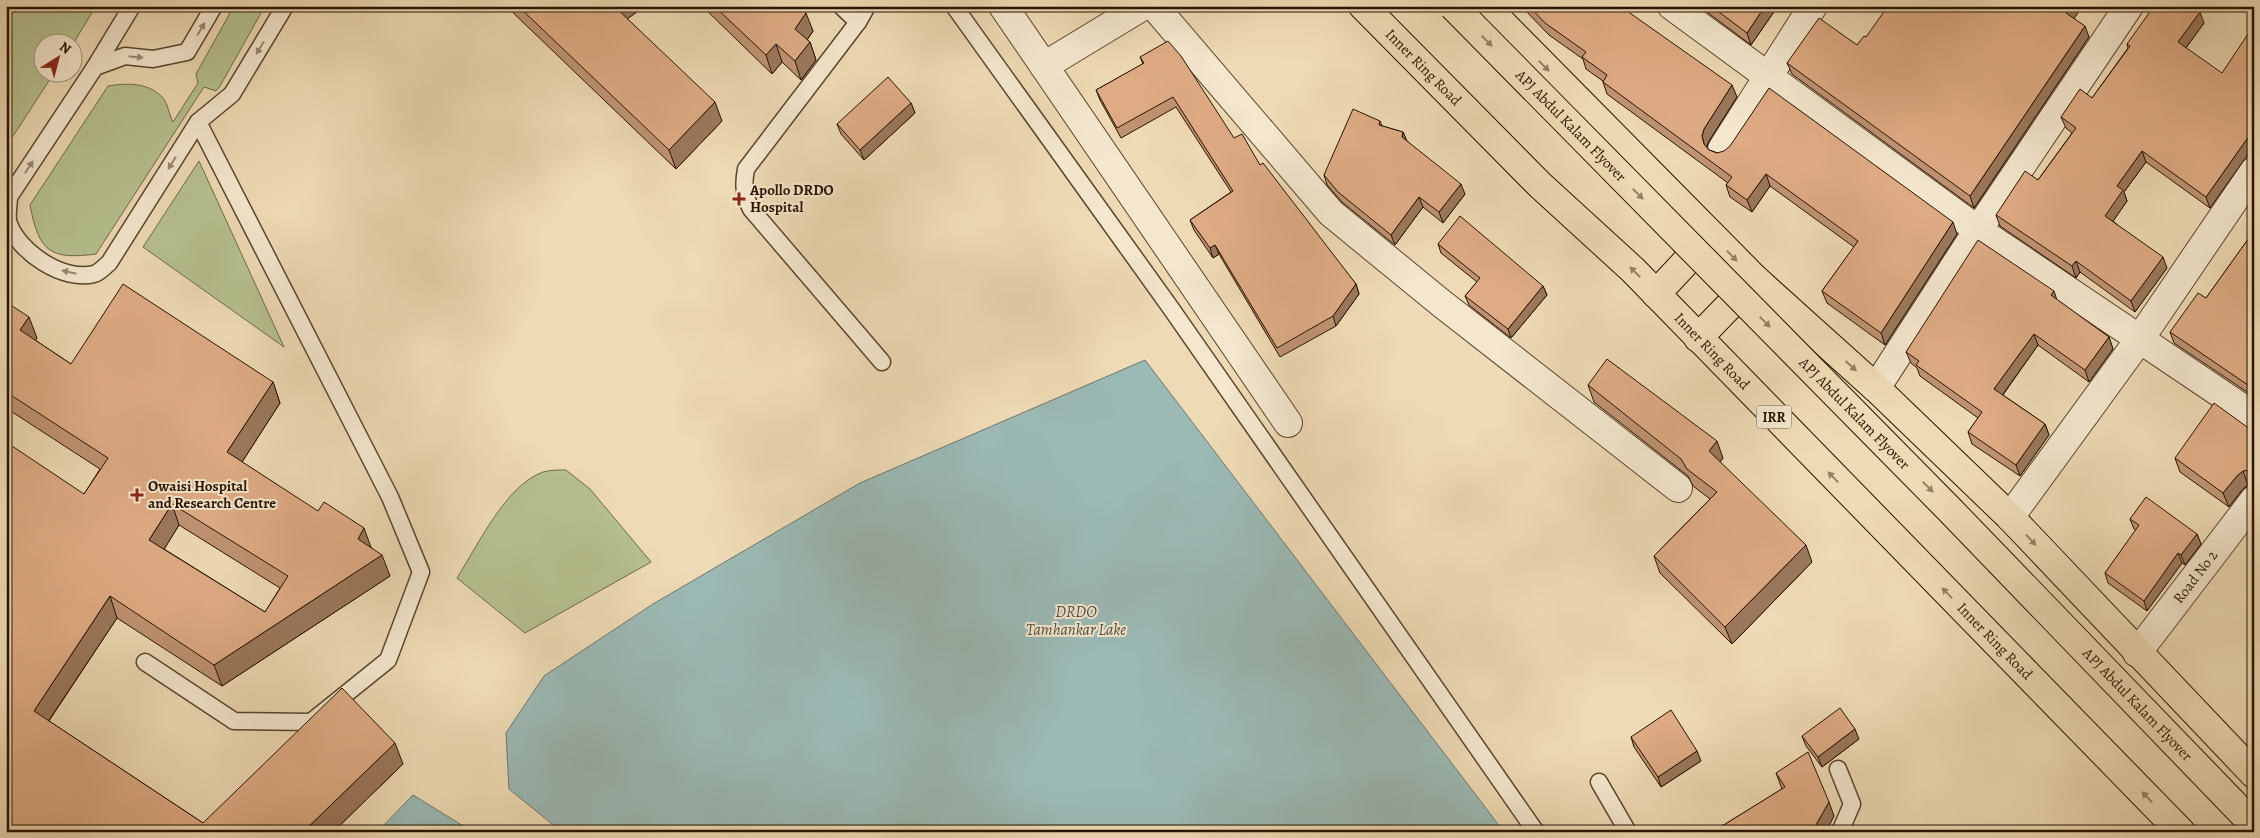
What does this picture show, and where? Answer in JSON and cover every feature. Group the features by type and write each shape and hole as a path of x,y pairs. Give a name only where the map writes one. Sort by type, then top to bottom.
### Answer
{"main road":[{"name":"Inner Ring Road","path":"1363,6 1540,185 1633,270 2181,832"},
{"name":"APJ Abdul Kalam Flyover","path":"1453,6 1948,508 2254,825"},
{"path":"1485,6 1755,279 1876,388 2010,517 2137,653 2254,774"},
{"path":"1656,294 1711,235"},
{"path":"1698,338 1755,279"}],"street":[{"path":"1003,6 1288,423"},
{"path":"1044,66 1143,6"},
{"path":"1154,6 1331,213 1441,303 1678,488"},
{"path":"1672,6 1978,230 2254,416"},
{"path":"1722,150 1813,6"},
{"path":"1876,388 1978,230 2129,6"},
{"path":"2010,517 2140,340 2254,171"},
{"name":"Road No 2","path":"2137,653 2254,500"}],"lane":[{"path":"132,6 95,67 8,200 8,223 19,242 31,254 53,269 77,274 95,274 109,263 198,122 232,94 285,6"},
{"path":"95,67 125,56 153,59 187,52 214,6"},
{"path":"841,6 858,22"},
{"path":"867,6 858,22 746,169 743,183 745,196 751,209 882,362"},
{"path":"954,6 1170,307 1536,832"},
{"path":"144,662 234,721 310,722 388,660 421,572 390,497 198,122"},
{"path":"1838,769 1852,804 1840,832"},
{"path":"1599,782 1628,832"}],"green space":[{"path":"6,6 96,6 80,32 32,32 32,82 48,82 6,147"},
{"path":"234,6 265,6 220,86 216,91 204,87 96,254 80,256 57,254 49,249 43,243 38,233 30,205 108,86 129,84 143,86 156,92 164,100 173,122 198,83 196,74"},
{"path":"199,161 284,347 143,247"},
{"path":"566,470 590,489 651,562 525,633 457,578 494,518 517,489 543,472"}],"water":[{"name":"DRDO Tamhankar Lake","path":"1145,360 1504,832 562,832 509,789 506,733 544,676 653,604 860,483"},
{"path":"413,795 473,832 377,832"}],"building":[{"path":"518,6 614,6 715,102 669,150"},
{"path":"714,6 800,6 806,13 795,29 810,42 795,61 776,44 766,55"},
{"path":"1529,6 1620,6 1732,85 1704,129 1702,136 1704,144 1709,150 1717,153 1724,151 1730,146 1769,88 1953,222 1881,333 1822,291 1858,241 1766,174 1747,200 1726,185 1732,177 1603,82 1607,75 1582,57 1586,52 1545,23"},
{"path":"1711,6 1765,6 1747,33"},
{"path":"1888,6 2070,6 2066,13 2085,26 1970,196 1787,63 1819,18 1857,45 1864,36 1866,37"},
{"path":"2154,6 2192,6 2200,12 2178,42 2222,73 2254,25 2254,129 2206,197 2142,151 2117,186 2123,190 2105,216 2163,257 2131,301 2076,261 2072,266 1996,215 2025,171 2038,180 2076,128 2061,117 2080,89 2092,98 2130,46 2127,44"},
{"path":"1168,41 1181,56 1234,138 1242,134 1260,165 1263,163 1356,284 1333,316 1277,348 1215,245 1210,248 1190,220 1233,191 1173,97 1117,128 1096,90 1144,63 1140,57"},
{"path":"888,77 911,103 860,150 837,124"},
{"path":"1353,109 1380,121 1379,125 1403,132 1402,137 1461,184 1439,212 1419,197 1391,235 1338,192 1324,175"},
{"path":"1460,216 1543,286 1508,329 1465,296 1480,278 1438,244"},
{"path":"2254,231 2254,378 2248,385 2170,332 2198,293 2206,298"},
{"path":"1978,240 2054,291 2051,295 2109,337 2085,370 2034,334 1994,389 2045,424 2016,465 1968,432 1982,412 1916,365 1919,361 1906,352"},
{"name":"Owaisi Hospital and Research Centre","path":"123,284 273,382 227,452 318,511 324,502 364,528 358,539 382,555 214,665 110,596 34,711 203,823 342,688 395,743 303,832 6,832 6,442 84,494 108,458 6,392 6,302 29,317 20,330 71,364","holes":["172,504 288,576 265,612 149,540"]},
{"path":"1607,359 1717,441 1709,451 1806,545 1725,627 1654,556 1717,492 1687,469 1681,459 1588,385"},
{"path":"2214,403 2254,432 2254,467 2251,470 2243,471 2237,476 2223,493 2175,458"},
{"path":"2146,497 2197,534 2181,555 2178,553 2144,601 2105,573 2139,525 2130,519"},
{"path":"1840,708 1855,729 1818,757 1802,736"},
{"path":"1671,710 1697,751 1658,777 1631,737"},
{"path":"1808,752 1829,802 1812,832 1701,832 1711,826 1714,831 1785,787 1776,773"}],"place":[{"name":"Apollo DRDO Hospital","path":"739,199"},
{"name":"Owaisi Hospital and Research Centre","path":"137,495"}]}
